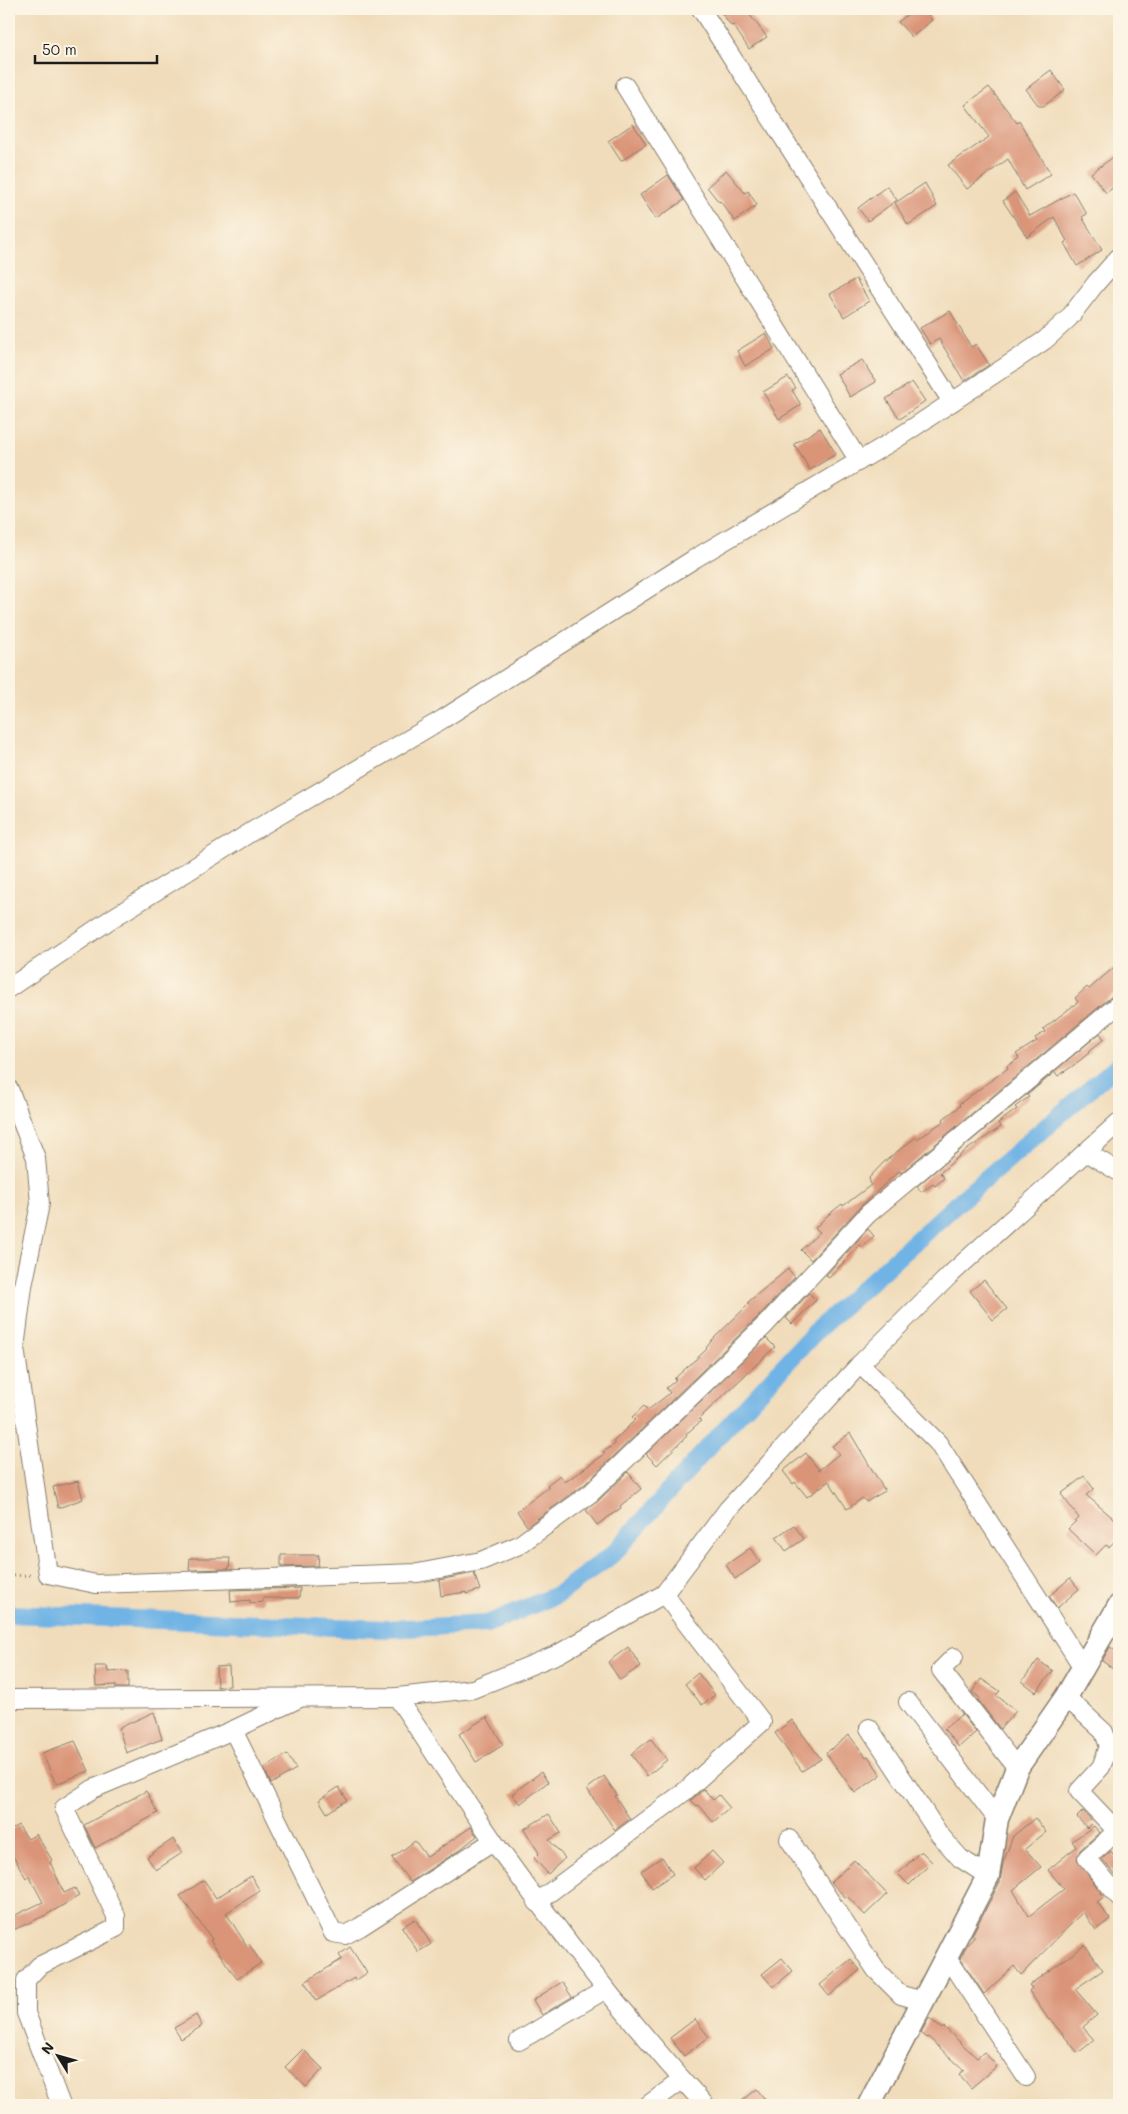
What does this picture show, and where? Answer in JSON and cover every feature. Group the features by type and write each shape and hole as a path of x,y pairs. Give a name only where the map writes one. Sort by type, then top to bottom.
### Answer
{"main road":[{"path":"869,2105 988,1876 997,1819 1017,1768 1084,1669 1119,1606"}],"street":[{"path":"701,9 952,402"},
{"path":"625,86 859,461"},
{"path":"9,988 111,919 256,829 444,719 694,559 859,461 952,402 1045,340 1069,318 1096,282 1119,257"},
{"path":"9,1089 36,1158 40,1204 23,1286 15,1348 48,1574 96,1584 418,1573 481,1561 519,1545 592,1493 765,1325 868,1214 1119,1004"},
{"path":"9,1699 397,1697 473,1689 558,1654 664,1594 728,1510 860,1364 951,1274 1119,1122"},
{"path":"1086,1152 1119,1172"},
{"path":"860,1364 938,1443 1084,1669"},
{"path":"537,1902 684,1792 762,1722 664,1594"},
{"path":"954,1657 941,1670 1017,1768"},
{"path":"61,2105 26,2013 26,1980 39,1966 116,1928 116,1916 64,1808 93,1789 233,1730 302,1697"},
{"path":"397,1697 493,1841 537,1902 606,1989 705,2105"},
{"path":"1066,1697 1104,1732 1109,1748 1101,1766 1079,1791 1118,1832 1088,1858 1119,1897"},
{"path":"908,1702 997,1819"},
{"path":"869,1728 939,1834 960,1858 988,1876"},
{"path":"233,1730 333,1933 345,1935 360,1927 493,1841"},
{"path":"789,1839 876,1970 901,1995 923,2001"},
{"path":"947,1957 1026,2077"},
{"path":"520,2041 606,1989"},
{"path":"648,2105 682,2080"}],"path":[{"path":"9,1576 48,1574"}],"building":[{"path":"719,9 745,9 767,37 749,49 733,25 731,26"},
{"path":"914,9 924,9 932,20 912,37 898,22"},
{"path":"1051,70 1065,90 1044,106 1039,106 1026,89"},
{"path":"989,87 1017,123 1019,121 1051,174 1025,190 1008,159 967,189 948,165 989,137 965,105"},
{"path":"633,124 646,144 621,161 608,141"},
{"path":"1119,153 1119,183 1106,193 1091,173"},
{"path":"726,170 745,193 748,191 757,205 735,221 707,187"},
{"path":"668,175 684,200 656,219 640,195"},
{"path":"925,183 937,206 908,225 895,203"},
{"path":"887,186 897,200 868,221 858,208"},
{"path":"1015,192 1030,216 1073,192 1087,214 1082,217 1102,250 1077,266 1064,243 1067,241 1054,217 1027,237 1003,201"},
{"path":"856,279 869,301 844,317 830,294"},
{"path":"950,311 971,347 976,344 989,365 964,381 939,339 930,344 920,328"},
{"path":"766,333 774,349 745,366 737,351"},
{"path":"862,360 876,382 850,397 837,374"},
{"path":"788,377 796,388 792,390 801,405 779,419 763,392"},
{"path":"912,382 925,401 900,419 886,399"},
{"path":"820,428 836,454 810,470 794,444"},
{"path":"1119,963 1119,992 901,1173 899,1171 860,1207 811,1260 801,1250 820,1232 815,1228 828,1215 871,1185 869,1178 884,1162 916,1137 917,1139 944,1121 943,1119 960,1106 959,1104 1008,1068 1007,1066 1019,1058 1016,1054 1037,1041 1035,1038 1045,1032 1043,1029 1078,1002 1075,998 1087,987 1089,989"},
{"path":"1100,1033 1104,1039 1090,1052 1058,1076 1055,1072 1027,1095 1029,1097 1015,1107 1017,1109 998,1123 1001,1127 965,1151 940,1173 944,1178 935,1186 933,1184 921,1192 917,1186"},
{"path":"868,1229 874,1236 862,1247 860,1245 829,1278 826,1275"},
{"path":"788,1269 795,1277 758,1317 584,1485 527,1526 517,1511 549,1487 547,1485 560,1475 565,1482 605,1454 603,1452 615,1444 613,1442 635,1420 632,1417 644,1406 648,1410 670,1393 666,1388 676,1380 674,1379 707,1349 712,1340 749,1304 748,1302"},
{"path":"984,1280 1007,1309 993,1320 970,1291"},
{"path":"809,1293 816,1300 792,1324 786,1318"},
{"path":"766,1338 775,1347 699,1419 701,1421 657,1465 646,1454"},
{"path":"850,1433 885,1491 866,1502 863,1498 847,1509 829,1481 807,1497 783,1471 806,1453 819,1470 839,1454 832,1446"},
{"path":"628,1472 641,1489 620,1506 621,1508 597,1525 586,1510"},
{"path":"1084,1476 1094,1489 1086,1495 1119,1523 1119,1536 1109,1547 1106,1545 1096,1555 1068,1529 1079,1518 1061,1494"},
{"path":"78,1481 83,1499 58,1508 53,1487"},
{"path":"794,1525 804,1539 786,1551 776,1537"},
{"path":"750,1548 760,1562 735,1579 726,1565"},
{"path":"281,1555 319,1555 318,1566 281,1567"},
{"path":"190,1558 230,1558 229,1569 189,1570"},
{"path":"474,1573 480,1590 466,1594 466,1592 441,1596 439,1580"},
{"path":"1070,1578 1079,1589 1057,1608 1049,1596"},
{"path":"300,1588 299,1598 263,1598 263,1602 250,1603 250,1600 231,1602 230,1590"},
{"path":"628,1647 641,1666 620,1680 608,1662"},
{"path":"1110,1647 1119,1653 1119,1673 1102,1661"},
{"path":"1038,1660 1053,1671 1036,1692 1022,1681"},
{"path":"95,1666 107,1666 108,1672 128,1671 128,1688 116,1688 116,1685 96,1686"},
{"path":"229,1666 230,1686 217,1687 216,1667"},
{"path":"698,1673 715,1695 702,1705 685,1684"},
{"path":"981,1679 1000,1691 996,1695 1016,1711 1000,1729 978,1700 980,1698 972,1692"},
{"path":"154,1712 162,1739 126,1753 119,1728"},
{"path":"962,1714 976,1732 959,1747 944,1729"},
{"path":"487,1717 503,1745 476,1762 459,1734"},
{"path":"792,1720 821,1759 802,1771 775,1733"},
{"path":"849,1735 866,1757 868,1756 881,1775 855,1793 826,1753"},
{"path":"651,1739 667,1760 647,1776 631,1754"},
{"path":"75,1741 89,1771 56,1784 42,1753"},
{"path":"287,1754 296,1769 271,1784 264,1768"},
{"path":"541,1772 548,1782 520,1804 512,1794"},
{"path":"604,1776 630,1819 615,1830 587,1789"},
{"path":"339,1787 347,1800 327,1813 319,1800"},
{"path":"704,1789 713,1800 719,1795 730,1808 713,1822 699,1805 697,1806 691,1800"},
{"path":"146,1791 158,1813 95,1848 84,1825"},
{"path":"1083,1811 1093,1822 1087,1828 1077,1817"},
{"path":"549,1814 561,1833 549,1840 565,1858 548,1874 534,1858 539,1853 524,1829"},
{"path":"1035,1818 1046,1832 1025,1849 1041,1867 1013,1890 1029,1916 1064,1889 1048,1870 1076,1847 1072,1841 1094,1826 1099,1833 1080,1850 1077,1859 1104,1897 1097,1902 1110,1919 1096,1930 1083,1912 1021,1975 1014,1966 984,1994 960,1958 967,1945 975,1936 972,1935 1000,1882 1003,1863 1013,1836"},
{"path":"18,1825 28,1839 36,1834 52,1860 50,1862 64,1893 75,1888 79,1896 46,1915 9,1932 9,1918 43,1902 29,1876 26,1878 9,1849 9,1832"},
{"path":"471,1827 477,1836 458,1851 410,1882 392,1858 415,1841 427,1857"},
{"path":"173,1839 182,1853 156,1870 147,1857"},
{"path":"712,1851 723,1863 705,1880 694,1868"},
{"path":"921,1851 932,1862 909,1885 898,1874"},
{"path":"1111,1851 1119,1864 1119,1876 1117,1877 1102,1859"},
{"path":"662,1857 673,1874 652,1888 641,1871"},
{"path":"854,1860 887,1894 865,1915 831,1882"},
{"path":"251,1876 260,1891 226,1913 247,1946 249,1944 261,1963 237,1979 210,1940 212,1939 180,1896 204,1880 216,1898"},
{"path":"415,1919 431,1944 418,1952 402,1927"},
{"path":"1085,1945 1103,1970 1075,1989 1097,2015 1083,2027 1094,2040 1078,2053 1049,2020 1029,1991 1032,1988 1029,1985"},
{"path":"350,1947 367,1973 355,1981 354,1978 316,2001 305,1982 342,1959 339,1955"},
{"path":"782,1958 793,1971 773,1987 762,1974"},
{"path":"851,1959 860,1970 829,1996 820,1985"},
{"path":"562,1982 572,1997 542,2015 533,2000"},
{"path":"196,2015 202,2026 181,2039 174,2028"},
{"path":"929,2018 942,2029 944,2027 977,2058 984,2052 997,2066 971,2088 959,2074 964,2070 928,2037 921,2033"},
{"path":"695,2019 709,2037 684,2056 670,2038"},
{"path":"303,2049 323,2069 306,2087 285,2067"},
{"path":"757,2089 769,2105 737,2105"}],"waterway":[{"path":"9,1614 386,1629 487,1624 559,1594 613,1554 710,1445 818,1329 962,1199 1119,1064"}]}
